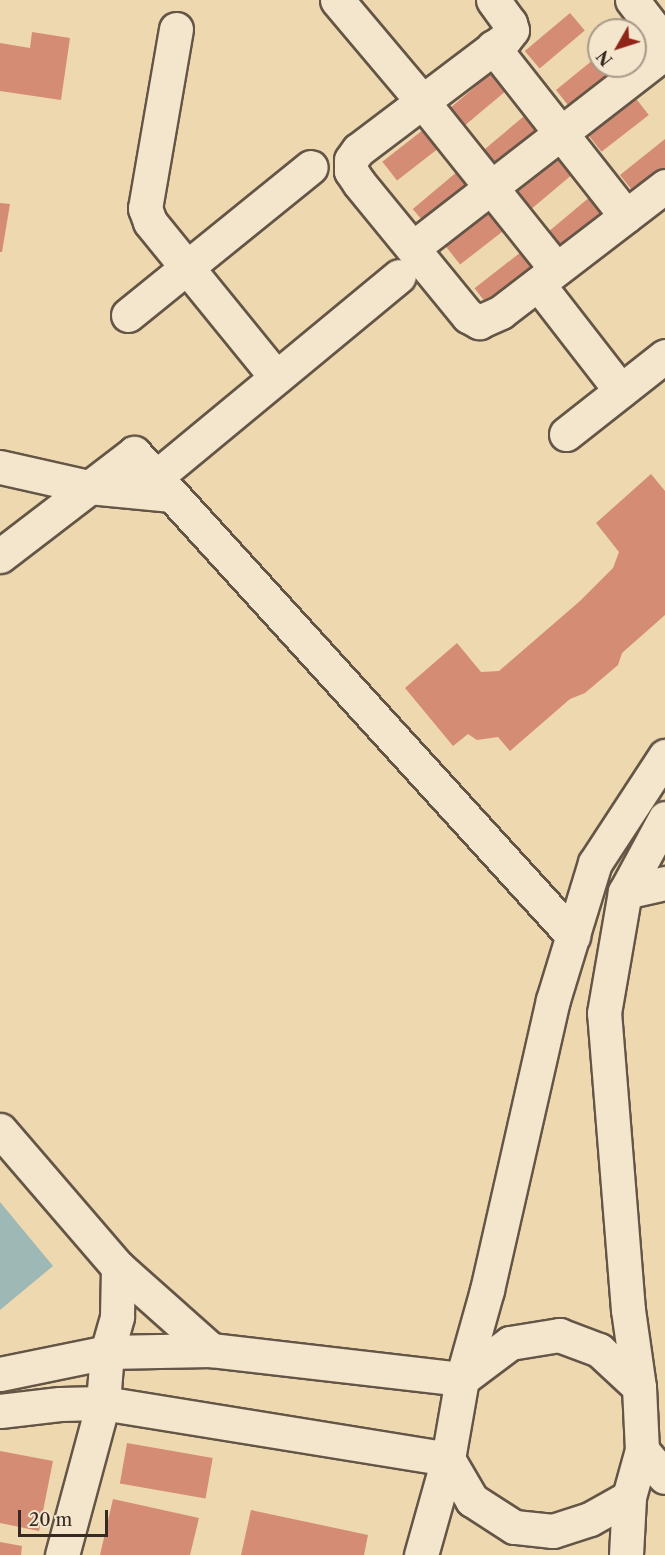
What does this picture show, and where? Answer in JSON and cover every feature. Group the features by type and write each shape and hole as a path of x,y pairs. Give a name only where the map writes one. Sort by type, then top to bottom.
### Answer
{"street":[{"path":"493,0 510,23 512,30 358,150 351,160 351,171 468,316 479,322 501,312 665,186"},
{"path":"633,0 665,43"},
{"path":"354,6 422,101 490,188 621,391"},
{"path":"176,29 145,208 150,222 276,377"},
{"path":"493,47 626,216"},
{"path":"414,247 665,52"},
{"path":"128,315 311,167"},
{"path":"0,467 89,487 164,486 276,377 399,276"},
{"path":"566,434 665,356"},
{"path":"164,486 573,936"},
{"path":"0,556 89,487"},
{"path":"421,1555 448,1459 462,1379 487,1290 553,1000 595,863 665,756"},
{"path":"626,1555 629,1497 642,1450 639,1387 628,1310 604,1014 625,892 665,818"},
{"path":"625,892 665,883"},
{"path":"0,1130 118,1267 211,1350"},
{"path":"62,1555 103,1403 107,1352 117,1316 118,1267"},
{"path":"0,1374 107,1352 211,1350 462,1379 510,1342 559,1335 599,1350 639,1387"},
{"path":"0,1411 60,1404 103,1403 448,1459"},
{"path":"642,1450 665,1477"},
{"path":"448,1459 472,1500 514,1527 553,1531 590,1519 629,1497"}],"water":[{"path":"0,1202 53,1266 0,1310"}],"building":[{"path":"570,13 585,31 540,69 525,51"},
{"path":"32,32 70,38 61,100 0,91 0,43 30,48"},
{"path":"587,65 587,78 609,78 571,109 556,90"},
{"path":"494,71 509,89 464,127 449,109"},
{"path":"634,96 649,115 601,152 587,133"},
{"path":"529,112 544,130 499,168 484,150"},
{"path":"428,126 443,145 397,181 382,162"},
{"path":"665,139 665,169 635,194 620,175"},
{"path":"561,154 576,172 531,209 517,191"},
{"path":"458,171 473,189 428,227 413,209"},
{"path":"591,196 607,215 563,252 547,233"},
{"path":"0,203 10,204 2,252 0,252"},
{"path":"491,210 506,229 460,265 445,246"},
{"path":"521,252 536,271 489,307 475,288"},
{"path":"651,474 665,491 665,615 622,653 618,665 585,693 570,699 510,751 498,737 477,740 468,734 453,746 405,688 457,643 481,672 499,671 580,601 613,568 619,552 596,523"},
{"path":"127,1443 213,1458 206,1498 120,1483"},
{"path":"0,1451 53,1461 39,1531 0,1523"},
{"path":"113,1499 199,1518 190,1555 100,1555"},
{"path":"251,1510 368,1535 364,1555 241,1555"},
{"path":"0,1542 22,1546 21,1555 0,1555"}]}
